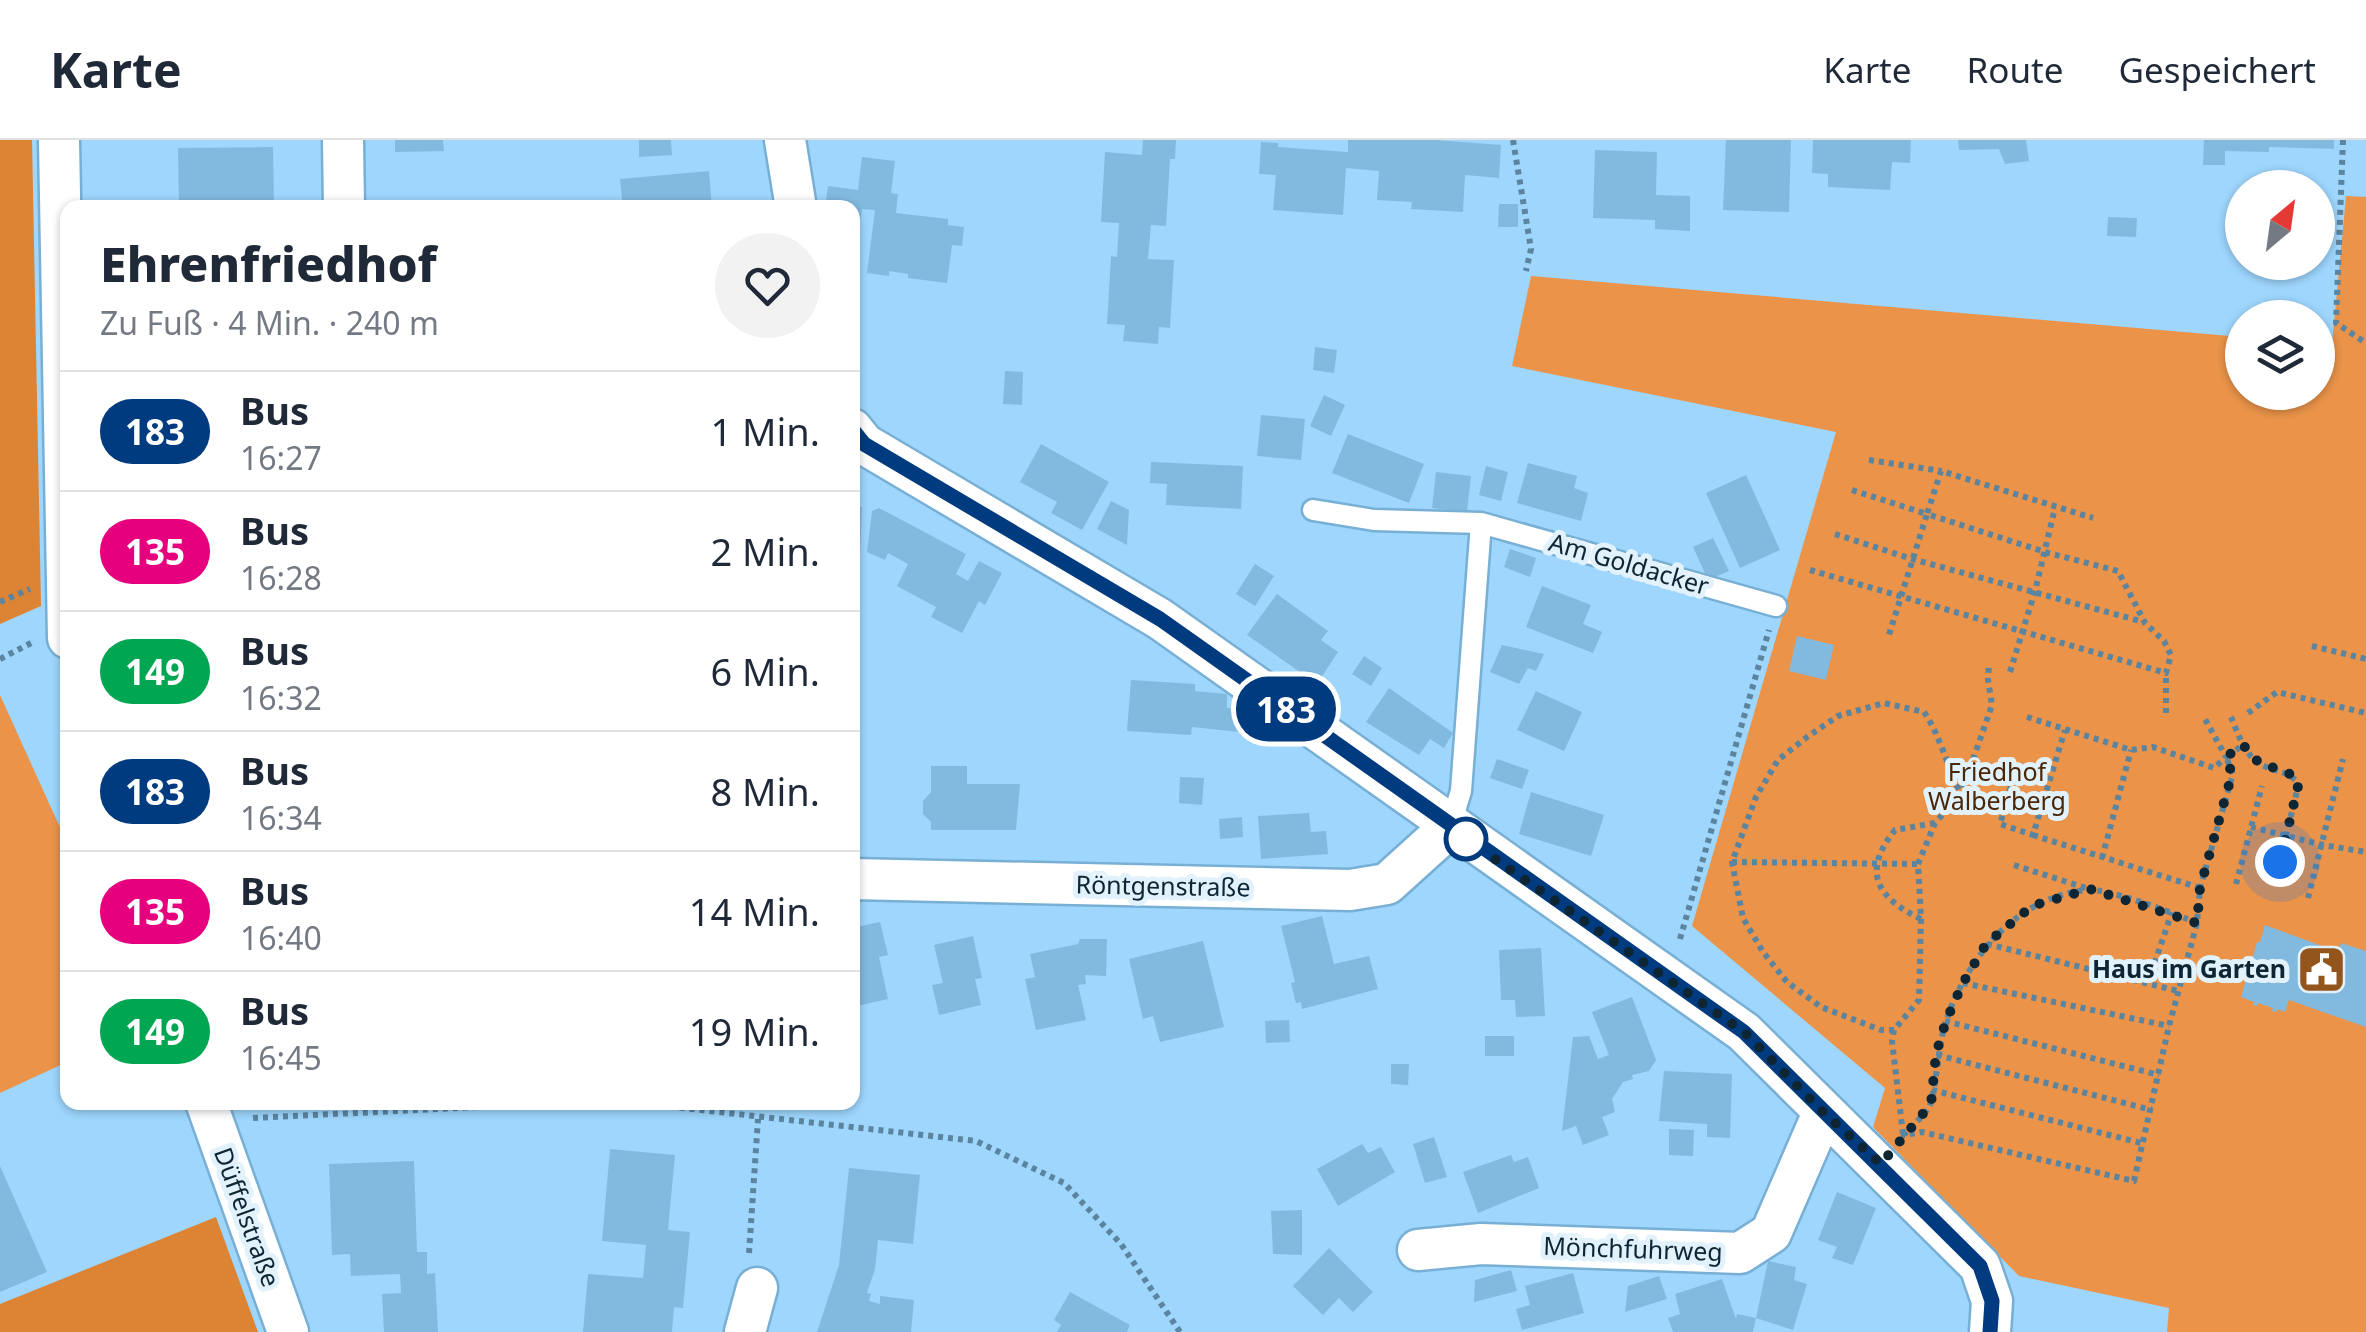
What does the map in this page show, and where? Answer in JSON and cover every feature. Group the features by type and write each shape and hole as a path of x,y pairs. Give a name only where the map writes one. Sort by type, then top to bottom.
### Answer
{"street":[{"path":"59,140 60,200"},
{"path":"343,140 344,200"},
{"path":"785,140 795,200"},
{"path":"860,439 1160,619 1744,1032 1824,1113 1892,1150 1980,1266 1992,1301 1990,1332"},
{"name":"Röntgenstraße","path":"860,879 1350,890 1387,884 1450,827"},
{"name":"Düffelstraße","path":"208,1111 288,1332"},
{"name":"Mönchfuhrweg","path":"1418,1250 1480,1244 1740,1253 1771,1233 1824,1113"},
{"path":"744,1332 757,1288"}],"lane":[{"name":"Am Goldacker","path":"1313,510 1374,520 1481,523 1776,606"},
{"path":"1450,827 1461,791 1481,523"}],"path":[{"path":"1514,140 1531,249 1526,271"},
{"path":"2343,140 2336,323 2366,344"},
{"path":"1869,460 1941,471 2094,518"},
{"path":"1888,638 1941,471"},
{"path":"1852,490 2118,572 2145,622 2164,641 2171,655 2166,674 2166,713"},
{"path":"2010,672 2036,591 2056,508"},
{"path":"1835,534 1912,559 2145,622"},
{"path":"1810,570 2166,674"},
{"path":"1668,979 1776,606"},
{"path":"2312,646 2366,658"},
{"path":"1892,1150 1892,1041 1894,1030 1919,1000 1918,864 1936,823 1961,794 1992,705 1990,664"},
{"path":"2248,713 2276,692 2366,712"},
{"path":"1894,1030 1880,1030 1821,1007 1787,982 1743,918 1732,862 1756,797 1778,760 1838,716 1884,703 1924,712 1936,730 1944,760 1961,794"},
{"path":"2230,716 2243,745 2260,764 2286,771 2299,782 2273,890"},
{"path":"2027,717 2131,750 2153,747 2214,768 2243,745"},
{"path":"1892,1150 1922,1132 2134,1181 2197,923 2200,888 2232,774 2205,719"},
{"path":"2033,835 2065,730"},
{"path":"2102,858 2131,750"},
{"path":"2308,898 2342,759"},
{"path":"1969,767 2012,783 2000,824 2200,888"},
{"path":"2236,884 2262,786"},
{"path":"1921,919 1898,908 1882,893 1875,864 1881,847 1895,830 1936,823"},
{"path":"2251,827 2366,852"},
{"path":"1732,862 1918,864"},
{"path":"2014,865 2197,923"},
{"path":"1892,1150 1931,1104 1936,1054 1946,1021 1986,944 2032,906 2090,889"},
{"path":"2148,982 2172,912"},
{"path":"1986,944 2178,991"},
{"path":"1963,983 2169,1026"},
{"path":"1946,1021 2159,1075"},
{"path":"1936,1054 2152,1110"},
{"path":"1932,1090 2141,1144"},
{"path":"208,1111 250,1110"},
{"path":"690,1110 976,1141 1064,1182 1120,1244 1180,1332"},
{"path":"757,1288 747,1245 758,1119"}],"green space":[{"name":"Friedhof Walberberg","path":"2346,196 2366,197 2366,1332 2167,1332 2169,1308 2019,1276 1873,1127 1885,1088 1692,926 1836,432 1512,366 1531,276 2225,336 2225,410 2335,410 2335,312"},
{"path":"0,695 60,828 60,1065 0,1093"}],"shaded area":[{"path":"0,140 32,140 41,606 0,624"},
{"path":"216,1217 258,1332 0,1332 0,1304"}],"building":[{"path":"395,140 443,140 444,151 395,152"},
{"path":"639,140 671,140 672,155 639,157"},
{"path":"1143,140 1176,140 1175,159 1170,159 1166,226 1151,225 1148,259 1174,260 1170,328 1159,327 1158,344 1123,341 1125,325 1107,324 1111,256 1117,257 1119,223 1101,222 1105,152 1142,155"},
{"path":"1348,140 1501,145 1499,178 1465,175 1463,212 1411,209 1412,202 1377,200 1379,171 1346,168 1343,215 1273,210 1276,175 1259,174 1261,142 1278,143 1278,147 1348,152"},
{"path":"1726,140 1791,140 1789,212 1723,210"},
{"path":"1813,140 1911,140 1910,163 1892,162 1890,190 1828,187 1828,174 1812,173"},
{"path":"1958,140 2026,140 2029,161 2005,164 1999,149 1959,150"},
{"path":"2204,140 2334,140 2334,149 2269,147 2269,152 2225,151 2225,165 2203,165"},
{"path":"273,147 274,200 179,200 178,148"},
{"path":"1595,150 1657,152 1656,195 1690,196 1690,231 1655,229 1655,220 1593,218"},
{"path":"862,157 895,161 891,193 898,194 896,213 948,219 948,225 964,227 962,246 952,245 947,283 908,278 908,274 889,271 889,276 867,273 875,210 862,209 860,221 860,200 826,200 828,186 858,190"},
{"path":"709,171 711,200 622,200 620,179"},
{"path":"1499,204 1518,204 1518,227 1498,227"},
{"path":"2108,217 2137,218 2136,237 2107,236"},
{"path":"1315,347 1337,350 1334,373 1313,370"},
{"path":"1005,371 1023,372 1022,405 1003,404"},
{"path":"1324,395 1345,405 1331,436 1310,426"},
{"path":"1261,415 1305,419 1301,460 1257,456"},
{"path":"1348,434 1424,464 1409,503 1332,473"},
{"path":"1041,444 1109,482 1082,530 1051,513 1057,502 1020,482"},
{"path":"1151,462 1243,466 1241,509 1166,505 1167,484 1150,483"},
{"path":"1528,463 1577,476 1574,488 1588,493 1581,521 1517,503"},
{"path":"1486,466 1508,472 1501,501 1479,495"},
{"path":"1436,472 1471,476 1467,512 1432,508"},
{"path":"1746,475 1780,550 1740,568 1706,493"},
{"path":"1111,501 1129,510 1127,545 1097,529"},
{"path":"879,508 966,554 956,574 968,581 979,561 1002,573 985,605 979,601 962,633 931,617 936,607 897,586 908,564 888,553 885,560 867,552 872,511"},
{"path":"1713,538 1729,571 1708,580 1693,547"},
{"path":"1510,549 1536,558 1530,577 1504,567"},
{"path":"1255,564 1274,576 1255,606 1236,594"},
{"path":"1542,586 1591,605 1583,624 1602,632 1593,653 1526,627"},
{"path":"1277,594 1328,631 1321,640 1338,652 1317,684 1247,635"},
{"path":"1797,636 1834,645 1826,680 1789,671"},
{"path":"1502,645 1544,654 1536,671 1528,668 1519,684 1490,672"},
{"path":"1364,656 1382,668 1371,686 1352,674"},
{"path":"1131,680 1195,684 1195,691 1227,694 1227,708 1241,709 1239,732 1192,727 1191,735 1127,731"},
{"path":"1389,688 1453,733 1444,748 1430,739 1419,755 1366,722"},
{"path":"1536,691 1582,712 1564,751 1517,730"},
{"path":"1497,759 1529,770 1522,789 1490,778"},
{"path":"931,766 967,766 967,784 1020,784 1016,830 931,830 931,822 923,814 923,801 931,792"},
{"path":"1180,777 1204,778 1202,805 1179,803"},
{"path":"1531,792 1604,815 1591,856 1519,834"},
{"path":"1309,813 1311,832 1326,831 1328,854 1261,859 1258,816"},
{"path":"1242,817 1243,837 1220,839 1219,819"},
{"path":"1322,916 1334,964 1369,956 1378,989 1302,1009 1301,1002 1296,1003 1291,983 1295,982 1281,926"},
{"path":"880,922 888,955 879,957 888,999 860,1005 860,926"},
{"path":"2265,925 2338,952 2341,943 2366,951 2366,1027 2289,1000 2285,1012 2277,1012 2241,997"},
{"path":"973,936 982,978 975,979 981,1005 939,1015 932,985 943,983 934,945"},
{"path":"1080,939 1107,939 1106,976 1085,975 1086,984 1078,985 1086,1020 1036,1030 1025,979 1035,977 1030,954 1078,944"},
{"path":"1203,941 1224,1027 1160,1042 1153,1016 1143,1019 1129,959"},
{"path":"1541,948 1545,1016 1516,1017 1515,1000 1501,1000 1499,950"},
{"path":"1632,997 1656,1060 1649,1071 1623,1082 1612,1099 1615,1112 1602,1117 1609,1135 1583,1145 1576,1126 1562,1131 1573,1037 1589,1036 1598,1059 1609,1055 1592,1012"},
{"path":"1289,1020 1290,1042 1266,1043 1265,1021"},
{"path":"1485,1036 1514,1036 1514,1056 1485,1056"},
{"path":"1391,1064 1409,1064 1408,1085 1391,1084"},
{"path":"1664,1071 1732,1074 1730,1138 1707,1137 1707,1124 1659,1121"},
{"path":"1669,1129 1694,1130 1693,1156 1669,1155"},
{"path":"1434,1137 1447,1177 1425,1183 1413,1144"},
{"path":"1362,1144 1368,1153 1381,1147 1395,1172 1338,1206 1317,1169"},
{"path":"610,1149 675,1155 668,1230 690,1232 683,1308 674,1307 672,1332 583,1332 588,1274 643,1278 646,1245 602,1241"},
{"path":"1511,1155 1514,1162 1528,1157 1539,1188 1478,1213 1463,1172"},
{"path":"414,1161 417,1252 427,1252 427,1274 435,1273 438,1332 384,1332 382,1294 401,1293 400,1274 351,1276 350,1254 332,1255 329,1164"},
{"path":"0,1166 47,1272 0,1292"},
{"path":"849,1168 920,1175 913,1244 878,1240 867,1293 871,1294 869,1301 880,1304 880,1296 914,1300 911,1332 817,1332 839,1265"},
{"path":"1837,1192 1876,1208 1853,1265 1832,1258 1837,1247 1818,1240"},
{"path":"1302,1210 1302,1255 1273,1254 1271,1211"},
{"path":"1329,1248 1373,1292 1353,1312 1339,1298 1323,1315 1293,1286"},
{"path":"1768,1261 1796,1267 1794,1280 1807,1284 1793,1330 1756,1318"},
{"path":"1511,1270 1517,1291 1474,1302 1475,1280"},
{"path":"1573,1273 1584,1313 1522,1330 1516,1309 1530,1305 1525,1286"},
{"path":"1659,1276 1667,1299 1625,1312 1628,1286"},
{"path":"1722,1279 1736,1319 1737,1314 1756,1318 1753,1332 1673,1332 1668,1318 1680,1314 1675,1294"},
{"path":"1070,1292 1130,1325 1127,1332 1057,1332 1061,1325 1054,1320"}],"bus line":[{"name":"183","path":"860,439 1160,619 1744,1032 1980,1266 1992,1301 1990,1332"}],"place":[{"name":"Haus im Garten","path":"2321,969"}],"route":[{"path":"1466,839 1744,1032 1881,1164 1931,1104 1936,1054 1963,983 1986,944 2032,906 2090,889 2197,923 2200,888 2232,774 2226,757 2243,745 2260,764 2286,771 2299,782 2280,862"}]}
